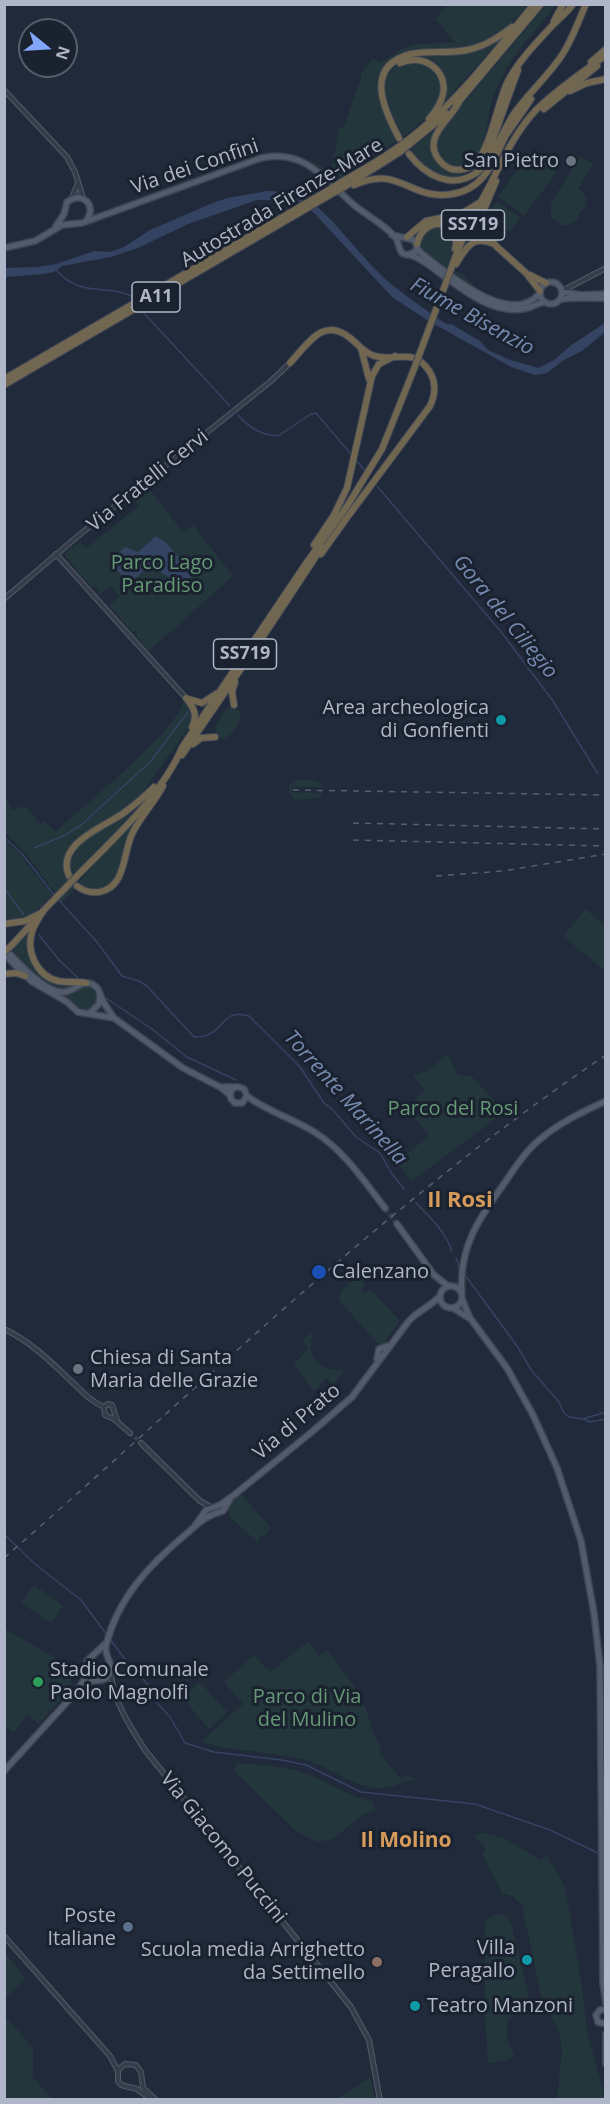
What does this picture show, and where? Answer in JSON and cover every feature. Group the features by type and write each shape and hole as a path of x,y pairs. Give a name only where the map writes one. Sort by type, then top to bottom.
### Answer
{"highway":[{"name":"Autostrada Firenze-Mare","path":"338,188 418,132 459,94 534,4"},
{"name":"Autostrada Firenze-Mare","path":"4,379 407,147 459,102 541,4"},
{"path":"551,27 563,4"},
{"path":"459,102 435,135 434,147 437,157 443,164 460,170 471,166 479,159 486,144 498,103 509,80 551,27 573,4"},
{"path":"409,154 421,168 434,176 450,180 476,173 485,164 516,112 561,57 586,5"},
{"path":"399,138 383,106 381,82 386,71 400,58 412,54 464,51 476,48 500,36 524,17"},
{"path":"580,73 606,49"},
{"name":"SS719","path":"184,750 221,689 348,505 381,449 414,369 458,248 520,129 537,110 580,73 606,55"},
{"path":"381,89 390,70 405,61 413,59 423,61 438,71 443,81 442,99 418,132"},
{"name":"SS719","path":"452,269 524,131 545,108 606,60"},
{"path":"466,177 482,163 490,148 519,66"},
{"path":"338,188 386,177 439,195 459,192 471,187 482,178 543,78"},
{"path":"545,108 577,87 606,79"},
{"path":"496,181 484,208 482,219 485,231 496,246 526,273 540,292"},
{"path":"405,238 426,221 461,214 482,200"},
{"name":"Autostrada Firenze-Mare","path":"4,385 304,207"},
{"path":"417,246 420,234 427,227 438,224 447,226 454,233 457,241 452,269"},
{"path":"452,269 464,248 469,245 483,241 496,246"},
{"path":"526,273 546,283"},
{"path":"290,363 318,333 330,329 349,337 374,356 417,359 429,369 435,392 430,406 322,554 309,562"},
{"path":"361,348 370,381"},
{"path":"309,562 310,551 334,515 347,488 370,381 379,364 395,356"},
{"name":"SS719","path":"7,953 73,877 136,814 171,769 238,674 309,562"},
{"path":"234,705 232,692 238,674"},
{"path":"186,698 202,703 221,689"},
{"path":"184,750 195,718 193,708 186,698"},
{"path":"184,750 201,738 215,737"},
{"path":"73,877 67,861 73,847 143,798 171,769"},
{"path":"77,886 87,891 98,892 115,883 120,876 132,834 160,791 171,769"},
{"path":"4,924 25,921 44,911"},
{"path":"44,911 33,930 30,943 36,965 43,974 52,979 62,982 86,983"},
{"path":"4,974 16,973 25,976"}],"main road":[{"name":"Via dei Confini","path":"4,248 32,242 61,226 71,223 80,224 261,158 274,156 294,159 318,171 350,202 392,235"},
{"name":"Via dei Confini","path":"46,235 59,223 64,214 65,205 72,198"},
{"path":"72,198 84,199 97,213 106,214"},
{"path":"86,221 90,216 91,208"},
{"path":"64,214 71,223"},
{"path":"392,235 414,240 421,253 489,300 505,304 532,302 546,283 555,282 560,286 562,292 559,300"},
{"path":"392,235 402,253 420,259 471,295 503,308 522,309 545,302 553,304 567,297 584,299 606,296"},
{"path":"399,246 405,238"},
{"path":"410,255 417,246"},
{"path":"540,292 545,302"},
{"path":"562,292 606,296"},
{"path":"7,953 28,972 55,991 65,992 86,983 97,987 114,1018 193,1074 220,1087 230,1095 235,1103 258,1105 309,1129 331,1144 353,1166 385,1208"},
{"path":"7,953 25,976 67,1002 78,1012 114,1018"},
{"path":"89,1014 97,1007 100,996"},
{"path":"220,1087 240,1087 258,1105"},
{"path":"230,1095 234,1088"},
{"path":"243,1102 247,1096"},
{"path":"428,1307 450,1307 459,1304 462,1297 461,1272 475,1226 513,1170 537,1142 553,1129 606,1101"},
{"path":"396,1224 434,1275 442,1304 470,1318"},
{"name":"Via di Prato","path":"77,1691 110,1672 111,1664 105,1648 114,1622 121,1605 148,1569 194,1527 211,1508 222,1506 352,1397 375,1367 382,1353 413,1316 428,1307 461,1272"},
{"path":"434,1275 458,1288 470,1318 496,1351 517,1386 547,1445 581,1541 599,1651 601,1886 605,2001 603,2009 596,2015 606,2033 606,2064"},
{"name":"Via di Prato","path":"207,1513 222,1512 222,1506"},
{"name":"Via di Prato","path":"4,1772 77,1691 84,1680 87,1661 96,1655 107,1642"},
{"path":"96,1655 107,1658"},
{"path":"86,1672 89,1677 98,1680"}],"street":[{"path":"4,90 71,162 84,199"},
{"path":"72,198 78,182"},
{"path":"562,292 606,268"},
{"name":"Via Fratelli Cervi","path":"4,599 290,363"},
{"path":"56,554 186,698"},
{"path":"4,1329 20,1337 87,1397 104,1407"},
{"path":"104,1407 110,1404 114,1406 120,1425"},
{"path":"104,1407 104,1413 130,1433"},
{"path":"108,1416 115,1411"},
{"path":"141,1443 200,1501 211,1508"},
{"path":"200,1501 207,1513"},
{"name":"Via Giacomo Puccini","path":"110,1672 114,1689 128,1722 145,1750 351,2007 369,2040 380,2100"},
{"path":"98,1680 108,1682 114,1689"},
{"path":"4,1936 110,2056 118,2071 118,2081 121,2085 142,2092 154,2100"},
{"path":"110,2056 125,2064"},
{"path":"118,2071 125,2064 131,2063 138,2067 144,2090 154,2100"},
{"path":"132,2088 141,2080"}],"green space":[{"path":"448,5 527,5 511,24 493,38 464,49 408,54 381,77 379,95 381,103 397,141 342,177 335,181 317,166 289,150 323,169 324,167 331,170 339,128 343,128 362,76 360,75 373,58 381,63 414,44 455,42 435,19"},
{"path":"546,5 556,5 511,62 497,87 484,142 478,156 468,166 457,167 446,163 438,155 436,149 437,135"},
{"path":"497,43 441,106 445,88 433,64 406,58"},
{"path":"405,62 428,66 438,76 442,85 441,94 433,110 404,136 388,107 385,86 387,77"},
{"path":"436,129 435,157 459,171 483,156 482,160 472,170 455,177 438,174 430,169 416,157 411,149"},
{"path":"530,152 557,172 524,216 498,196"},
{"path":"580,156 593,164 578,189 583,192 587,204 574,222 561,225 551,217 551,203"},
{"path":"497,201 520,218 510,232 487,215"},
{"path":"436,226 450,232 453,237 449,268 464,275 483,296 431,260 419,248 422,234"},
{"name":"Parco Lago Paradiso","path":"149,489 183,532 193,525 233,576 149,651 136,636 135,631 132,632 109,605 120,596 111,586 99,595 96,586 92,588 65,556 66,552 80,542 86,548 139,506 135,500"},
{"path":"183,702 192,709 192,723 137,800 69,849 65,861 66,872 76,888 62,902 27,855 5,832 4,795 12,810 25,806 41,824 44,820 55,832 148,749 178,714"},
{"path":"231,707 240,711 240,720 233,732 222,739 216,735 215,727 225,710"},
{"path":"306,779 320,783 324,787 293,787 292,792 323,793 321,797 297,800 291,796 290,784 295,780"},
{"path":"143,800 115,833 71,876 69,861 76,846"},
{"path":"150,802 136,823 115,879 104,889 91,890 77,884"},
{"path":"4,840 21,856 52,895 32,914 5,922"},
{"path":"586,909 605,926 605,971 563,936"},
{"path":"30,931 30,956 58,984 74,986 65,989 47,985 12,949"},
{"path":"88,985 97,994 95,1004 89,1010 76,1007 55,993"},
{"name":"Parco del Rosi","path":"446,1056 458,1075 471,1076 505,1112 412,1181 397,1163 429,1135 405,1108 425,1090 413,1076 427,1071"},
{"path":"359,1275 366,1285 362,1289 365,1293 370,1289 400,1321 383,1345 377,1343 339,1300 341,1292"},
{"path":"310,1334 313,1335 311,1350 317,1362 329,1369 345,1370 333,1385 327,1378 314,1391 294,1364 308,1349 302,1341"},
{"path":"241,1494 271,1528 265,1535 259,1537 258,1543 230,1517 230,1506"},
{"path":"34,1585 63,1606 51,1623 21,1603"},
{"name":"Stadio Comunale Paolo Magnolfi","path":"5,1629 59,1660 63,1676 71,1677 71,1688 39,1724 28,1715 14,1732 5,1726"},
{"name":"Parco di Via del Mulino","path":"308,1641 319,1656 327,1650 353,1684 381,1747 379,1752 401,1779 405,1775 416,1779 386,1788 375,1788 356,1783 302,1759 201,1742 243,1704 224,1682 251,1657 255,1656 270,1672"},
{"path":"200,1682 227,1712 209,1729 182,1698"},
{"path":"238,1763 299,1771 347,1793 372,1801 376,1810 362,1815 333,1839 317,1842 297,1832 233,1770"},
{"path":"482,1832 504,1838 541,1860 547,1855 565,1887 582,1986 587,2031 605,2099 557,2099 562,2052 560,2034 541,1996 522,1905 513,1896 502,1893 482,1854 486,1848 474,1836"},
{"path":"504,1914 511,1922 531,2005 508,2019 507,2038 514,2056 488,2064 485,2013 485,1922 493,1915"},
{"path":"4,1952 26,1978 5,1998 4,1998"},
{"path":"4,2015 33,2048 33,2077 52,2099 5,2099"},
{"path":"371,2077 375,2099 336,2099"}],"water":[{"path":"267,191 306,193 305,197 325,213 367,261 392,285 446,324 451,324 480,341 488,350 508,359 538,368 554,360 570,346 605,323 605,332 582,351 564,360 547,373 535,375 511,367 427,320 392,297 315,214 299,201 257,200 188,224 138,248 111,257 62,266 54,272 44,274 5,277 4,268 37,267 56,264 94,251 110,252 124,247 150,230 215,202"},
{"path":"156,536 165,542 194,574 181,588 166,575 149,567 129,583 109,562 125,547 138,552"}],"waterway":[{"name":"Gora del Ciliegio","path":"56,270 76,285 125,293 135,298"},
{"name":"Gora del Ciliegio","path":"142,311 230,406"},
{"name":"Gora del Ciliegio","path":"238,415 256,430 278,436 316,413 350,453"},
{"name":"Gora del Ciliegio","path":"357,461 365,471"},
{"name":"Gora del Ciliegio","path":"377,486 502,633 553,701 598,774"},
{"path":"34,848 80,826 150,762 188,712"},
{"name":"Torrente Marinella","path":"4,837 23,855 54,895"},
{"path":"4,888 24,915"},
{"name":"Torrente Marinella","path":"57,898 97,942 122,976 147,986 194,1037 208,1035 235,1015 249,1016 300,1067 324,1103 356,1137 380,1153 404,1189"},
{"path":"39,935 60,961 78,978"},
{"path":"106,998 152,1029 187,1057 236,1080"},
{"name":"Torrente Marinella","path":"416,1203 441,1231 452,1251"},
{"name":"Torrente Marinella","path":"456,1258 460,1269"},
{"name":"Torrente Marinella","path":"465,1275 517,1346 532,1371 559,1402 564,1413 569,1417 583,1419 606,1412"},
{"path":"584,1419 589,1422 606,1419"},
{"path":"4,1534 35,1564 81,1600 107,1635"},
{"path":"110,1639 151,1688 157,1703 170,1717 185,1743 214,1752 306,1765 361,1792 475,1804 550,1830 598,1853"}],"tunnel":[{"path":"385,1208 397,1224"},
{"path":"130,1433 141,1443"}],"railway":[{"path":"293,790 606,795"},
{"path":"353,823 606,829"},
{"path":"353,840 606,846"},
{"path":"436,876 503,871 606,854"},
{"path":"4,1558 372,1233 448,1171 606,1055"}],"place":[{"name":"San Pietro","path":"571,161"},
{"name":"Area archeologica di Gonfienti","path":"501,720"},
{"name":"Calenzano","path":"319,1272"},
{"name":"Chiesa di Santa Maria delle Grazie","path":"78,1369"},
{"name":"Stadio Comunale Paolo Magnolfi","path":"38,1682"},
{"name":"Poste Italiane","path":"128,1927"},
{"name":"Villa Peragallo","path":"527,1960"},
{"name":"Scuola media Arrighetto da Settimello","path":"377,1962"},
{"name":"Teatro Manzoni","path":"415,2006"}],"district":[{"name":"Il Rosi","path":"460,1201"},
{"name":"Il Molino","path":"406,1841"}],"water label":[{"name":"Fiume Bisenzio","path":"472,317"}]}
